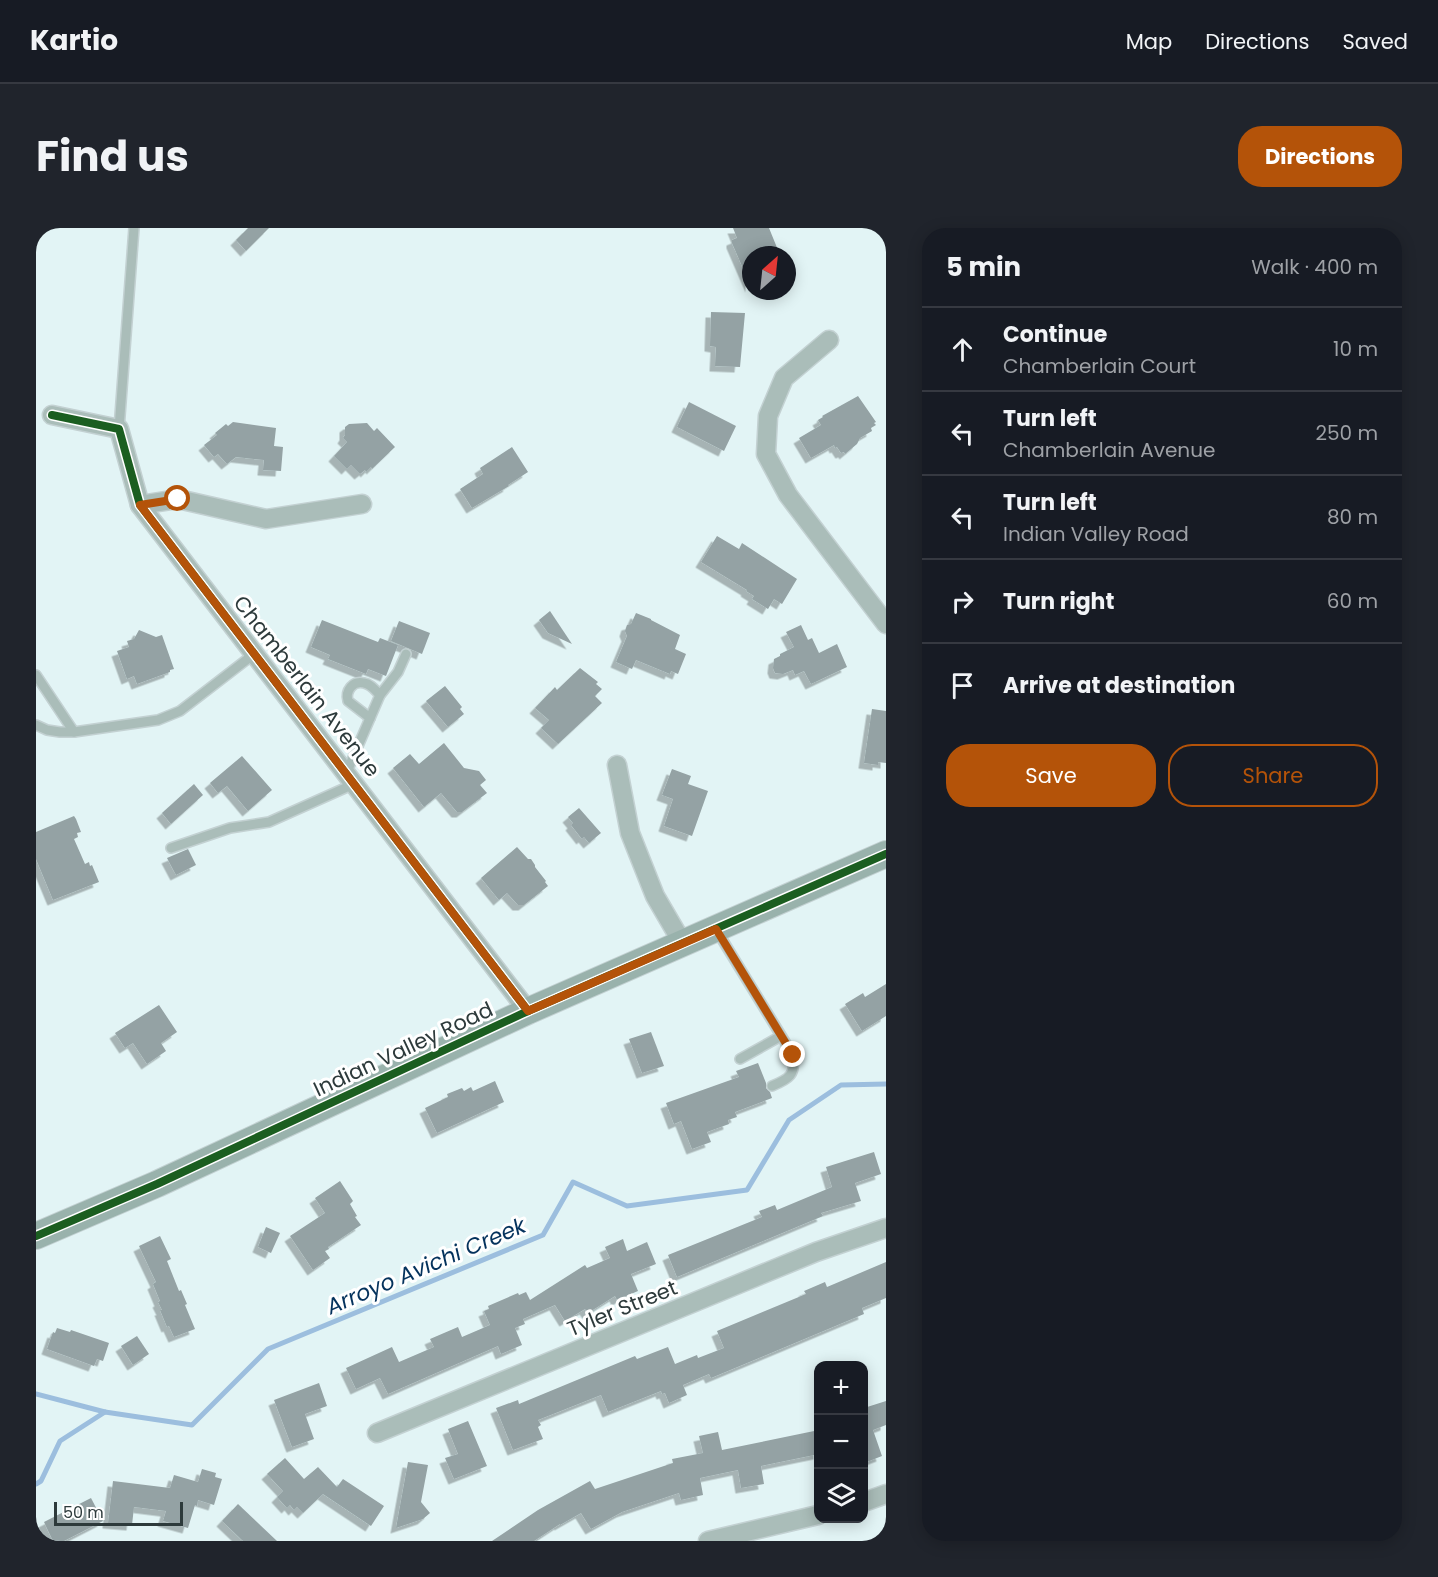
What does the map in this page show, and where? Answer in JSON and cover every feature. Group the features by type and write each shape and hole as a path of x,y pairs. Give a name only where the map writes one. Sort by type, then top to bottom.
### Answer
{"street":[{"path":"829,340 784,378 768,416 766,454 788,495 886,624"},
{"path":"52,415 119,429"},
{"name":"Chamberlain Avenue","path":"119,429 140,505 528,1011"},
{"path":"140,505 178,499 266,519 362,504"},
{"path":"617,765 630,833 655,896 683,944"},
{"name":"Indian Valley Road","path":"36,1236 157,1184 528,1011 886,854"},
{"name":"Tyler Street","path":"377,1433 816,1252 886,1228"},
{"path":"868,1501 886,1494"},
{"path":"708,1541 814,1516"}],"lane":[{"path":"119,429 134,228"},
{"path":"36,725 47,730 74,732 158,720 180,711 254,654"},
{"path":"171,848 230,828 269,822 350,779 380,695 398,672 406,654"},
{"path":"36,675 74,732"},
{"path":"370,718 348,701 346,695 355,683 363,682 380,695"},
{"path":"716,929 793,1055 795,1065 792,1074 785,1081 772,1086"},
{"path":"740,1059 781,1036"}],"building":[{"path":"248,228 269,228 246,251 236,240"},
{"path":"733,228 769,228 776,246 742,246 742,266 732,243 732,240 737,238"},
{"path":"711,312 745,313 740,367 715,366 716,347 710,346"},
{"path":"858,396 876,422 874,423 876,425 871,428 872,431 860,438 857,444 845,454 834,445 811,458 799,438 821,425 818,420 822,416"},
{"path":"689,402 736,426 724,451 677,427"},
{"path":"233,422 276,428 274,446 283,447 281,471 263,470 264,460 236,457 227,464 218,454 214,457 204,445 226,424 228,426"},
{"path":"367,423 374,431 377,428 395,447 372,469 371,467 360,474 351,465 347,469 334,456 347,442 343,438 345,427 349,424"},
{"path":"512,447 528,472 472,508 460,489 483,474 480,468"},
{"path":"717,536 739,549 742,543 797,579 782,604 774,599 768,609 752,599 754,596 747,590 701,562"},
{"path":"550,611 572,644 548,633 539,620"},
{"path":"636,613 680,635 675,649 686,654 678,674 671,671 670,674 636,660 632,669 616,662 627,636 625,631 627,625 631,624"},
{"path":"322,620 378,642 380,638 398,645 386,676 368,669 366,674 328,659 330,655 311,647"},
{"path":"399,621 430,633 422,654 391,641"},
{"path":"801,625 808,640 812,638 819,653 837,644 847,667 811,684 804,671 795,675 793,670 783,674 775,673 774,659 794,647 786,632"},
{"path":"139,630 156,637 162,635 174,669 137,684 134,676 127,679 117,651 129,647 127,641 134,639"},
{"path":"580,668 598,682 596,684 602,689 595,696 602,703 558,744 541,728 549,720 535,708 555,687 557,690"},
{"path":"445,686 462,707 460,709 464,714 448,727 426,701"},
{"path":"872,709 886,711 886,763 878,762 878,765 864,763"},
{"path":"444,743 464,768 479,771 486,780 480,785 487,793 462,812 457,812 441,793 424,807 393,768 410,754 419,764"},
{"path":"242,756 272,790 248,811 227,786 218,793 210,783"},
{"path":"672,769 691,776 688,784 708,791 692,836 664,826 673,799 662,795"},
{"path":"194,784 203,795 171,824 162,813"},
{"path":"579,808 601,833 589,843 584,837 582,839 568,817"},
{"path":"74,816 81,832 77,833 78,837 74,839 85,864 89,862 90,866 92,865 99,882 53,900 36,859 36,832"},
{"path":"517,847 528,859 531,859 548,886 524,905 518,905 507,893 499,900 481,878"},
{"path":"188,849 196,865 176,875 167,858"},
{"path":"886,984 886,1016 862,1031 845,1004 863,993 865,997"},
{"path":"159,1005 177,1032 161,1043 166,1051 147,1064 133,1043 125,1048 115,1033"},
{"path":"651,1032 664,1066 642,1073 629,1039"},
{"path":"758,1063 766,1088 772,1098 735,1112 737,1117 728,1120 729,1124 707,1132 711,1142 692,1149 681,1121 674,1124 666,1103 739,1077 736,1071"},
{"path":"495,1081 504,1102 437,1133 425,1108 448,1097 447,1094 462,1088 464,1091 471,1087 473,1091"},
{"path":"874,1152 881,1174 855,1183 861,1201 821,1213 823,1216 677,1277 668,1255 762,1217 759,1211 775,1205 777,1210 832,1187 826,1167"},
{"path":"340,1181 353,1201 350,1204 361,1225 328,1247 329,1249 325,1251 330,1258 313,1270 290,1236 325,1213 315,1198"},
{"path":"266,1227 280,1233 271,1253 258,1247"},
{"path":"160,1236 171,1259 167,1261 187,1304 185,1305 195,1329 174,1337 160,1310 162,1310 158,1302 160,1301 153,1284 156,1282 139,1246"},
{"path":"623,1239 627,1251 647,1242 656,1264 631,1274 638,1291 617,1300 615,1296 588,1313 585,1309 565,1321 555,1305 523,1319 525,1324 515,1328 522,1345 501,1354 498,1346 388,1394 380,1378 356,1389 346,1368 392,1347 399,1362 434,1347 430,1339 458,1327 462,1337 490,1325 484,1311 489,1309 488,1306 518,1293 519,1295 526,1292 530,1300 585,1265 587,1268 610,1258 605,1247"},
{"path":"886,1262 886,1298 862,1308 864,1314 711,1378 709,1374 683,1385 687,1395 669,1403 665,1393 662,1394 661,1391 608,1412 601,1395 538,1420 543,1439 513,1450 496,1408 518,1400 519,1404 635,1356 637,1359 668,1347 675,1364 697,1355 698,1358 724,1348 717,1331 806,1294 804,1291 825,1282 827,1287"},
{"path":"57,1328 70,1332 71,1330 109,1343 103,1361 97,1359 94,1366 47,1349 53,1332 55,1333"},
{"path":"137,1336 149,1354 133,1365 121,1346"},
{"path":"319,1383 327,1406 305,1414 314,1439 292,1447 274,1400"},
{"path":"886,1401 886,1425 873,1430 882,1456 868,1461 868,1415 868,1407"},
{"path":"468,1421 487,1466 454,1479 445,1458 458,1454 448,1429"},
{"path":"814,1431 814,1455 761,1466 764,1484 741,1488 738,1470 700,1478 703,1495 681,1500 679,1493 622,1512 591,1529 581,1513 534,1541 492,1541 538,1510 590,1481 595,1489 673,1463 672,1459 703,1453 699,1436 718,1432 722,1450"},
{"path":"285,1458 304,1479 318,1467 337,1487 343,1479 384,1506 371,1526 323,1494 303,1513 297,1507 294,1510 290,1505 287,1508 277,1497 283,1491 267,1474"},
{"path":"408,1462 428,1465 421,1502 430,1513 423,1519 396,1528"},
{"path":"202,1469 216,1473 215,1477 222,1479 214,1505 198,1500 188,1528 163,1521 166,1511 134,1507 132,1525 108,1523 113,1481 170,1488 174,1475 198,1482"},
{"path":"91,1498 103,1521 64,1541 53,1541 44,1522"},
{"path":"238,1504 277,1541 243,1541 222,1521"}],"waterway":[{"name":"Arroyo Avichi Creek","path":"36,1484 41,1481 60,1441 105,1412 192,1425 268,1349 543,1235 573,1182 627,1206 747,1190 789,1120 841,1085 886,1084"},
{"path":"36,1394 105,1412"}],"cycle path":[{"path":"52,415 119,429 140,505 528,1011"},
{"path":"36,1236 157,1184 528,1011 886,854"}],"route":[{"path":"178,499 140,505 528,1011 716,929 793,1055"}]}
